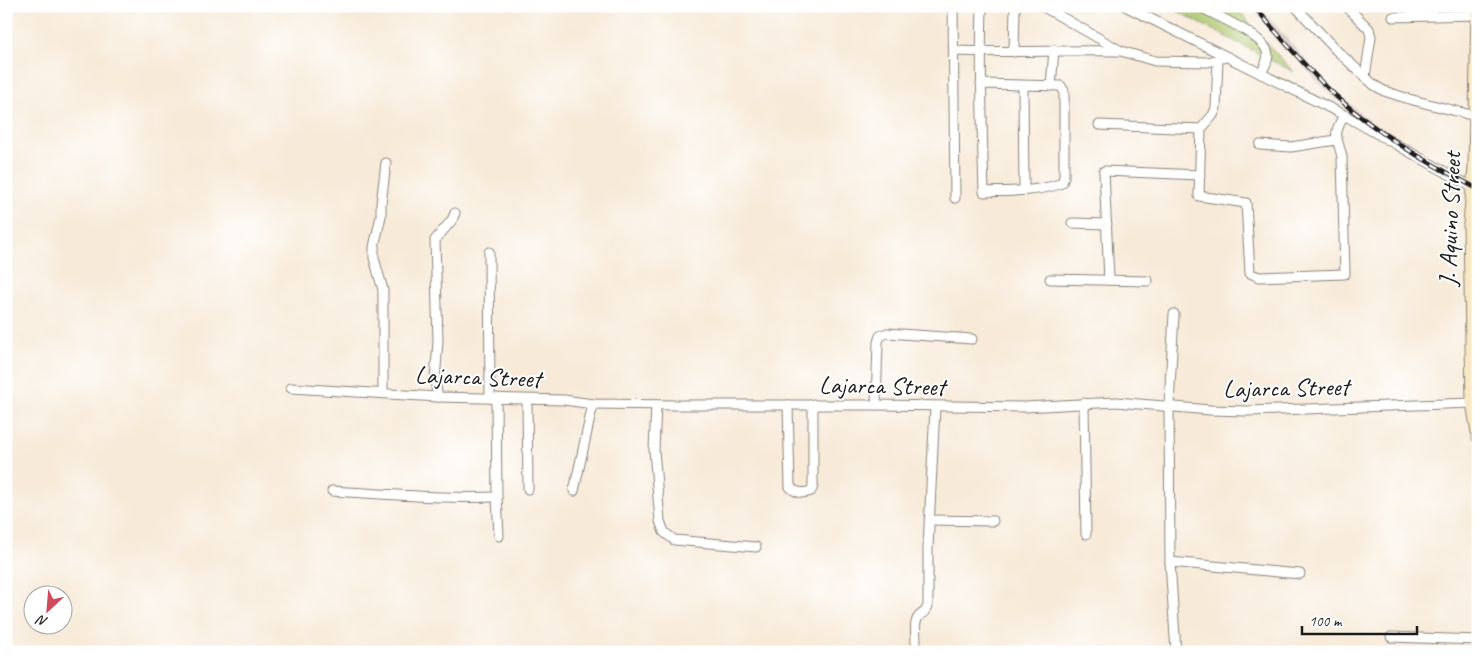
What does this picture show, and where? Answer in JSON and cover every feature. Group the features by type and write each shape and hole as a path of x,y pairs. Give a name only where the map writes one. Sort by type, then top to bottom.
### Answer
{"street":[{"path":"953,6 955,198"},
{"path":"981,84 1061,86 1064,91 1064,176 1062,183 1056,186 1024,190 984,192 980,52 982,6"},
{"path":"1014,52 1015,6"},
{"path":"1042,6 1121,51 1155,61 1208,62 1227,57"},
{"path":"1125,6 1344,115 1472,187"},
{"path":"1198,6 1244,29 1262,44 1268,52 1267,62 1261,74"},
{"path":"1295,6 1335,50 1384,91 1475,116"},
{"path":"1346,6 1355,11 1369,29 1371,37 1365,77"},
{"path":"1393,17 1476,10"},
{"name":"J. Aquino Street","path":"1476,10 1476,168 1472,187 1469,224 1474,329 1472,403 1478,438"},
{"path":"954,50 980,52 1121,51"},
{"path":"1052,86 1054,50"},
{"path":"1218,60 1216,108 1213,115 1201,129 1199,196 1246,203 1250,273 1259,277 1345,274 1342,157 1336,140 1337,129 1344,115"},
{"path":"1023,86 1024,190"},
{"path":"1099,125 1201,129"},
{"path":"1260,145 1291,147 1336,140"},
{"path":"383,393 383,290 374,258 374,247 381,216 386,163"},
{"path":"1109,280 1104,171 1200,175"},
{"path":"438,396 436,381 438,341 435,240 452,220 455,213"},
{"path":"1072,223 1107,224"},
{"path":"489,252 499,536"},
{"path":"1050,279 1148,281"},
{"path":"1174,314 1169,405 1170,562 1176,652"},
{"path":"876,404 878,342 880,336 887,333 972,339"},
{"name":"Lajarca Street","path":"291,388 527,400 564,400 593,404 656,405 876,404 935,407 1025,407 1116,402 1247,411 1472,403"},
{"path":"527,400 528,489"},
{"path":"1084,403 1086,534"},
{"path":"574,490 593,404"},
{"path":"788,405 790,487 794,492 805,493 811,492 814,486 813,404"},
{"path":"656,405 654,450 661,528 674,540 756,546"},
{"path":"916,642 915,624 918,615 925,612 928,606 935,407"},
{"path":"332,491 472,499 497,497"},
{"path":"930,520 993,521"},
{"path":"1170,562 1300,574"},
{"path":"1391,637 1478,640"}],"shaded area":[{"path":"1251,6 1258,6 1319,75 1339,95 1378,128 1419,154 1478,181 1478,192 1417,159 1374,132 1315,79"}],"green space":[{"path":"1167,6 1236,6 1257,33 1294,72"}],"railway":[{"path":"1254,6 1315,75 1353,111 1405,148 1478,189"}]}
